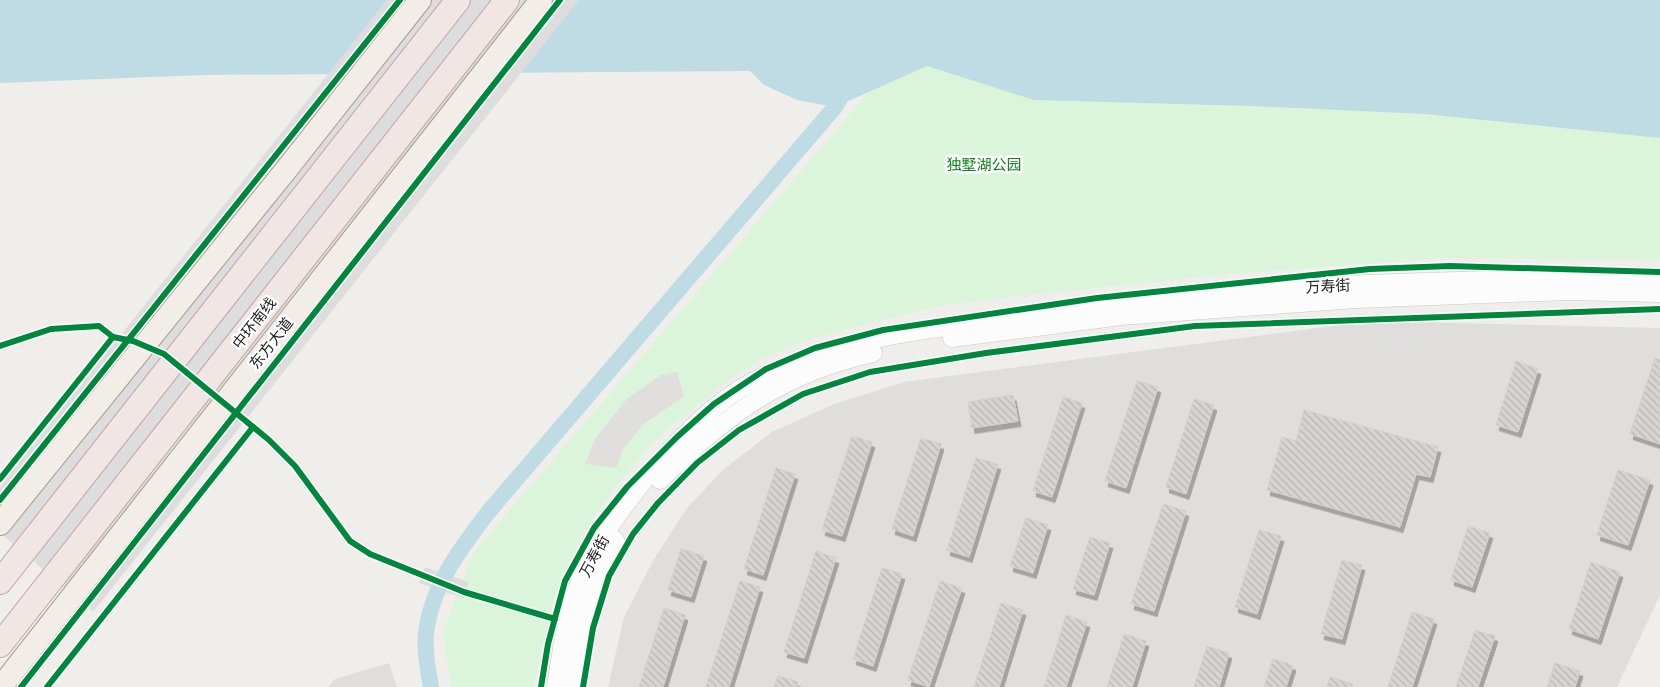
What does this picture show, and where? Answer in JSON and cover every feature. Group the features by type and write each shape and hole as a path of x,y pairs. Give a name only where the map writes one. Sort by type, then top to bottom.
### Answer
{"highway":[{"path":"0,582 458,0"},
{"name":"中环南线","path":"0,645 507,0"}],"main road":[{"path":"0,524 290,165 420,0"},
{"name":"东方大道","path":"1,687 541,0"}],"street":[{"name":"万寿街","path":"556,687 562,647 581,579 614,519 688,433 736,392 783,366 853,345 912,332 1236,291 1467,279 1660,278"},
{"name":"万寿街","path":"571,687 574,654 596,578 624,523 655,485 696,444 740,409 799,377 856,357 918,342 1121,316 1356,299 1568,291 1660,293"}],"shaded area":[{"path":"1371,321 1660,328 1660,595 1617,687 608,687 624,617 654,559 687,508 724,469 772,432 834,404 904,382"},
{"path":"677,372 684,396 644,424 623,449 616,468 585,464 595,439 627,399 661,375"},
{"path":"389,663 397,687 328,687 335,679"}],"green space":[{"name":"独墅湖公园","path":"891,50 1660,88 1660,260 1438,258 1229,274 938,306 810,339 761,359 723,384 660,436 615,487 581,537 566,569 552,604 533,687 451,687 443,632 473,553 868,93"}],"water":[{"path":"0,0 1660,0 1660,138 1425,114 1252,106 1034,100 927,66 835,107 797,100 764,85 750,71 203,75 0,83"}],"pier":[{"path":"387,0 579,0 93,612 0,533 0,487"},
{"path":"425,567 469,582 463,598 419,583"}],"building":[{"path":"1655,358 1660,360 1660,444 1630,434"},
{"path":"1516,361 1538,369 1518,432 1496,425"},
{"path":"1137,381 1158,387 1126,488 1105,481"},
{"path":"1013,395 1018,421 972,428 968,402"},
{"path":"1063,397 1082,403 1052,497 1033,491"},
{"path":"1194,399 1214,405 1186,494 1166,487"},
{"path":"1304,410 1438,447 1430,477 1416,474 1400,527 1267,490 1282,437 1296,441"},
{"path":"852,436 872,442 842,536 822,530"},
{"path":"921,438 941,444 913,536 892,529"},
{"path":"976,458 998,464 969,557 947,550"},
{"path":"776,468 795,474 763,575 744,569"},
{"path":"1618,470 1650,480 1628,545 1597,535"},
{"path":"1163,504 1186,511 1154,611 1131,604"},
{"path":"1026,518 1048,525 1033,573 1010,566"},
{"path":"1468,526 1490,533 1472,587 1451,580"},
{"path":"1259,530 1281,536 1257,614 1235,607"},
{"path":"1090,537 1110,543 1094,595 1073,589"},
{"path":"681,549 704,556 691,597 668,590"},
{"path":"816,551 836,558 804,658 784,652"},
{"path":"1342,560 1362,565 1342,639 1321,634"},
{"path":"1591,562 1620,572 1598,639 1569,629"},
{"path":"882,568 902,574 873,666 853,659"},
{"path":"740,581 760,587 729,687 706,687"},
{"path":"940,581 962,588 929,687 908,680"},
{"path":"1001,603 1023,610 999,687 974,687"},
{"path":"664,608 685,615 663,687 639,687"},
{"path":"1412,612 1434,619 1412,687 1388,687"},
{"path":"1066,615 1087,622 1066,687 1044,687"},
{"path":"1475,630 1495,636 1478,687 1456,687"},
{"path":"1124,634 1146,641 1132,687 1107,687"},
{"path":"1207,646 1229,653 1219,687 1194,687"},
{"path":"1273,659 1293,665 1286,687 1264,687"},
{"path":"1555,663 1580,671 1575,687 1547,687"},
{"path":"778,676 798,682 796,687 774,687"},
{"path":"1330,677 1353,684 1352,687 1327,687"}],"waterway":[{"path":"431,687 426,647 429,616 441,583 459,552 490,510 835,107 846,88"}],"cycle path":[{"path":"0,500 400,0"},
{"path":"21,687 560,0"},
{"path":"541,687 548,644 565,581 594,528 627,487 677,437 714,404 766,369 815,348 883,330 1097,298 1370,269 1450,266 1660,272"},
{"path":"583,687 593,628 609,576 633,534 658,503 697,463 739,430 803,394 870,372 986,353 1195,326 1660,309"},
{"path":"0,346 51,329 99,326 113,337 133,341 164,354 269,440 295,466 350,541 370,554 464,592 555,619"},
{"path":"0,479 113,337"},
{"path":"47,687 253,427"}]}
